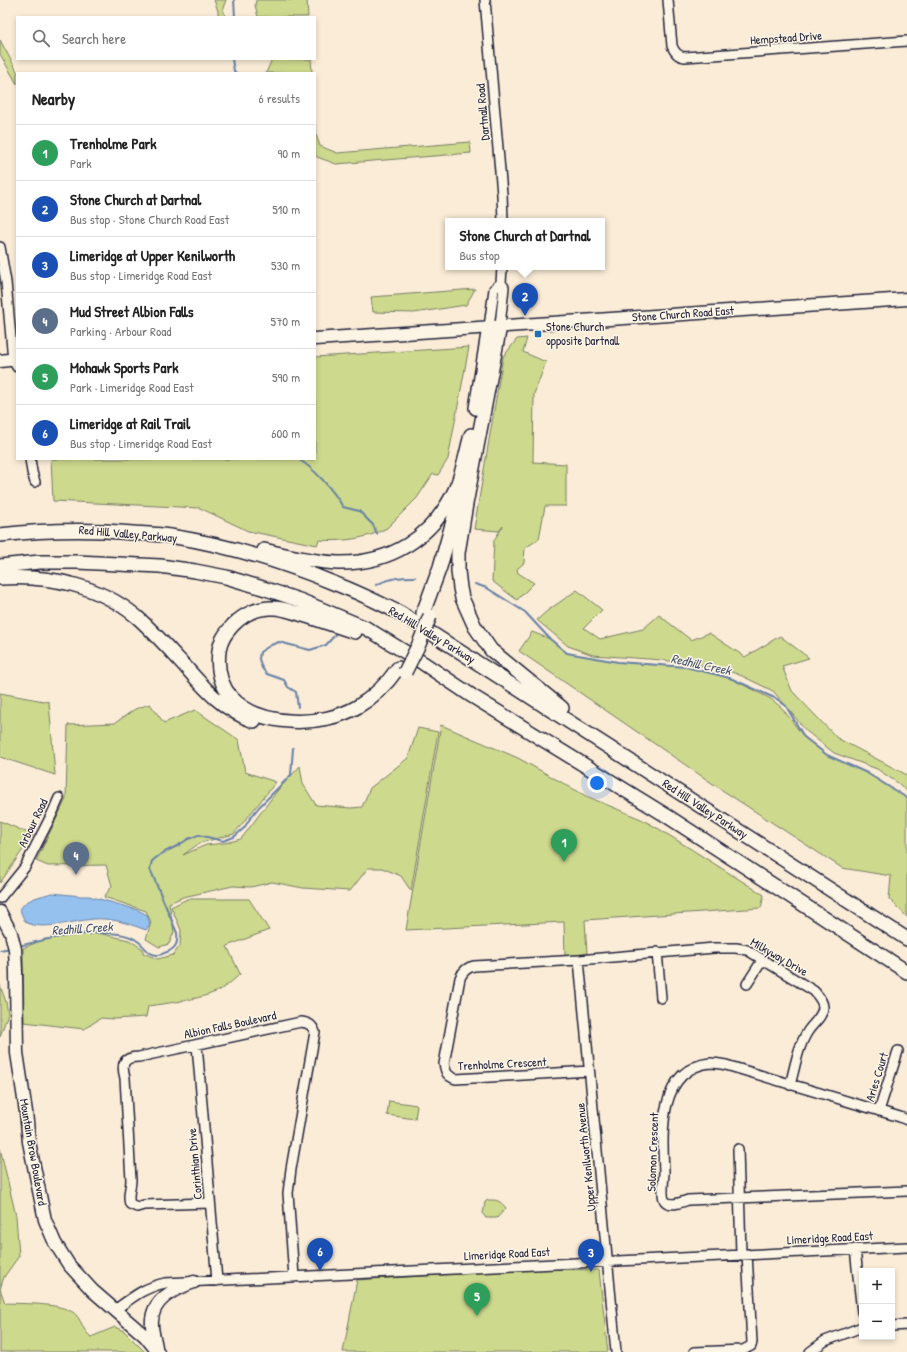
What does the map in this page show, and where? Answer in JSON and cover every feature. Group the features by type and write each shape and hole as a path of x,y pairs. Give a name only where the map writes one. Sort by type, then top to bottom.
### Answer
{"highway":[{"path":"213,544 230,543 289,556 338,563 365,561 388,555 419,538 429,529 443,512 456,488 471,435 494,327"},
{"path":"494,327 458,553 458,572 462,598 475,628 483,640 497,655 556,703 611,742 625,757"},
{"path":"427,614 450,535 467,464 471,435"},
{"path":"0,578 16,577 60,581 106,597 136,617 202,685 226,707 238,715 275,727 321,727 335,724 359,714 391,690 401,670 412,640 427,614 444,576 466,504"},
{"name":"Red Hill Valley Parkway","path":"0,535 33,531 74,530 168,536 213,544 303,571 337,584 400,613 907,939"},
{"path":"0,566 40,562 118,563 160,566 226,577 302,601 366,628 423,663 472,696 667,816 907,972"},
{"path":"401,670 381,690 356,708 324,719 305,722 283,720 264,716 245,708 232,698 222,683 218,669 219,648 228,631 238,620 257,610 275,608 325,621 362,635 423,663"}],"main road":[{"name":"Stone Church Road East","path":"316,339 907,299"},
{"path":"0,361 16,362"},
{"name":"Mountain Brow Boulevard","path":"0,912 13,939 16,961 17,1053 29,1142 45,1220 55,1243 69,1265 93,1291 145,1336 158,1352"},
{"path":"158,1352 152,1325 152,1318 155,1308 159,1302 171,1292 194,1282"}],"street":[{"name":"Dartnall Road","path":"486,0 503,218"},
{"name":"Hempstead Drive","path":"668,0 672,46 675,53 685,57 907,41"},
{"path":"0,247 16,362"},
{"path":"494,327 494,289 501,283 502,270"},
{"path":"30,460 35,482"},
{"name":"Arbour Road","path":"0,898 25,867 59,798"},
{"name":"Milkyway Drive","path":"579,960 657,952 736,948 747,950 763,959 814,991 821,999 824,1007 821,1016 808,1030 802,1043 790,1084"},
{"path":"657,952 661,998"},
{"path":"747,984 763,959"},
{"name":"Upper Kenilworth Avenue","path":"579,960 616,1352"},
{"name":"Trenholme Crescent","path":"579,960 474,966 467,969 460,978 444,1064 446,1073 449,1077 456,1080 589,1071"},
{"name":"Albion Falls Boulevard","path":"210,1202 144,1205 137,1207 130,1204 128,1199 131,1187 125,1078 122,1069 123,1064 127,1059 132,1057 139,1057 197,1045 301,1022 308,1023 313,1026 315,1032 290,1170 288,1193 294,1277"},
{"name":"Corinthian Drive","path":"197,1045 217,1281"},
{"name":"Aries Court","path":"879,1111 898,1051"},
{"name":"Solomon Crescent","path":"907,1120 726,1065 711,1063 696,1067 684,1075 673,1087 668,1101 664,1119 663,1196 667,1203 672,1204 688,1200 907,1191"},
{"path":"694,1352 743,1350 751,1346 752,1342 739,1198 738,1149"},
{"name":"Limeridge Road East","path":"115,1310 143,1290 165,1283 907,1247"},
{"path":"855,1249 861,1304"},
{"path":"895,1326 907,1325"},
{"path":"810,1352 825,1341 859,1327"}],"green space":[{"path":"214,0 226,0 223,8 225,16 218,16 218,11"},
{"path":"256,0 307,0 308,16 258,16 255,5"},
{"path":"0,40 17,72 16,72 16,82 0,54"},
{"path":"272,60 311,60 312,72 266,72"},
{"path":"316,135 320,146 337,153 470,142 471,153 336,164 317,157"},
{"path":"475,289 466,305 414,313 373,312 371,297"},
{"path":"527,338 523,352 546,362 534,394 533,462 566,464 566,506 545,506 539,539 525,548 524,563 517,569 518,573 534,583 517,600 492,581 494,540 503,526 499,531 474,529 503,357 517,339"},
{"path":"469,347 448,459 438,475 433,474 417,498 387,528 371,535 354,539 336,541 319,540 317,545 248,531 200,508 53,501 51,460 316,460 316,357"},
{"path":"577,590 602,610 584,628 600,639 643,629 659,615 691,640 709,633 745,657 780,636 809,658 782,666 792,691 837,738 907,775 907,791 877,769 834,753 805,730 773,691 742,676 721,668 662,660 593,655 568,646 537,620"},
{"path":"532,632 550,639 567,653 618,662 686,667 730,678 771,699 782,708 804,737 827,755 867,773 907,798 907,917 889,899 891,876 842,868 722,790 519,651"},
{"path":"0,693 49,702 55,775 0,757"},
{"path":"150,704 164,723 195,710 239,740 245,772 276,782 234,834 200,843 183,855 206,845 225,843 241,839 277,791 300,766 303,784 316,805 351,808 362,807 370,788 408,758 418,728 438,732 411,891 401,876 382,868 368,868 350,891 303,888 272,882 251,887 233,886 183,897 169,903 174,932 169,944 159,947 146,939 151,922 146,911 104,897 112,886 106,865 48,866 36,861 66,799 68,725 115,723 135,709"},
{"path":"441,725 518,758 586,796 641,819 659,829 764,895 761,908 585,920 587,954 565,956 564,922 406,930"},
{"path":"0,821 33,835 0,883"},
{"path":"187,899 249,899 269,930 227,946 240,974 227,985 216,992 198,998 148,1006 146,1017 114,1019 101,1018 84,1029 24,1022 23,948 45,939 98,933 129,940 143,949 143,953 158,959 173,955 180,946 181,930 171,907"},
{"path":"0,985 8,1013 0,1037"},
{"path":"389,1101 417,1105 415,1119 387,1115"},
{"path":"0,1148 16,1216 19,1256 4,1277 0,1289"},
{"path":"488,1200 498,1201 506,1208 497,1218 486,1218 483,1214 485,1202"},
{"path":"539,1269 599,1270 608,1352 343,1352 357,1280"},
{"path":"0,1289 5,1303 54,1306 72,1311 91,1337 115,1327 124,1331 145,1352 0,1352"}],"water":[{"path":"52,893 89,896 138,910 147,915 150,924 146,930 104,919 84,920 43,926 25,922 20,910 22,906 34,898"}],"waterway":[{"path":"234,0 235,16"},
{"path":"232,60 235,72"},
{"path":"300,460 311,468 323,480 343,507 359,511 373,525 377,534"},
{"name":"Redhill Creek","path":"376,585 395,578 415,577"},
{"name":"Redhill Creek","path":"475,584 487,588 525,612 550,639 567,653 618,662 686,667 730,678 777,699 786,706 804,737 827,755 867,773 907,798"},
{"name":"Redhill Creek","path":"298,707 296,692 288,687 284,680 267,674 262,668 259,659 260,652 279,642 310,650 326,645 335,635"},
{"name":"Redhill Creek","path":"19,946 43,940 82,934 107,933 122,934 132,938 139,942 150,953 156,955 161,955 173,949 177,942 177,933 150,869 152,861 161,854 188,839 199,835 223,841 234,837 244,828 259,807 291,775 293,748"},
{"name":"Redhill Creek","path":"0,950 11,948"}],"place":[{"name":"Stone Church at Dartnal","path":"525,316"},
{"name":"Stone Church opposite Dartnall","path":"538,334"},
{"name":"Trenholme Park","path":"564,862"},
{"name":"Mud Street Albion Falls","path":"76,875"},
{"name":"Limeridge at Rail Trail","path":"320,1271"},
{"name":"Limeridge at Upper Kenilworth","path":"591,1272"},
{"name":"Mohawk Sports Park","path":"477,1316"}]}
